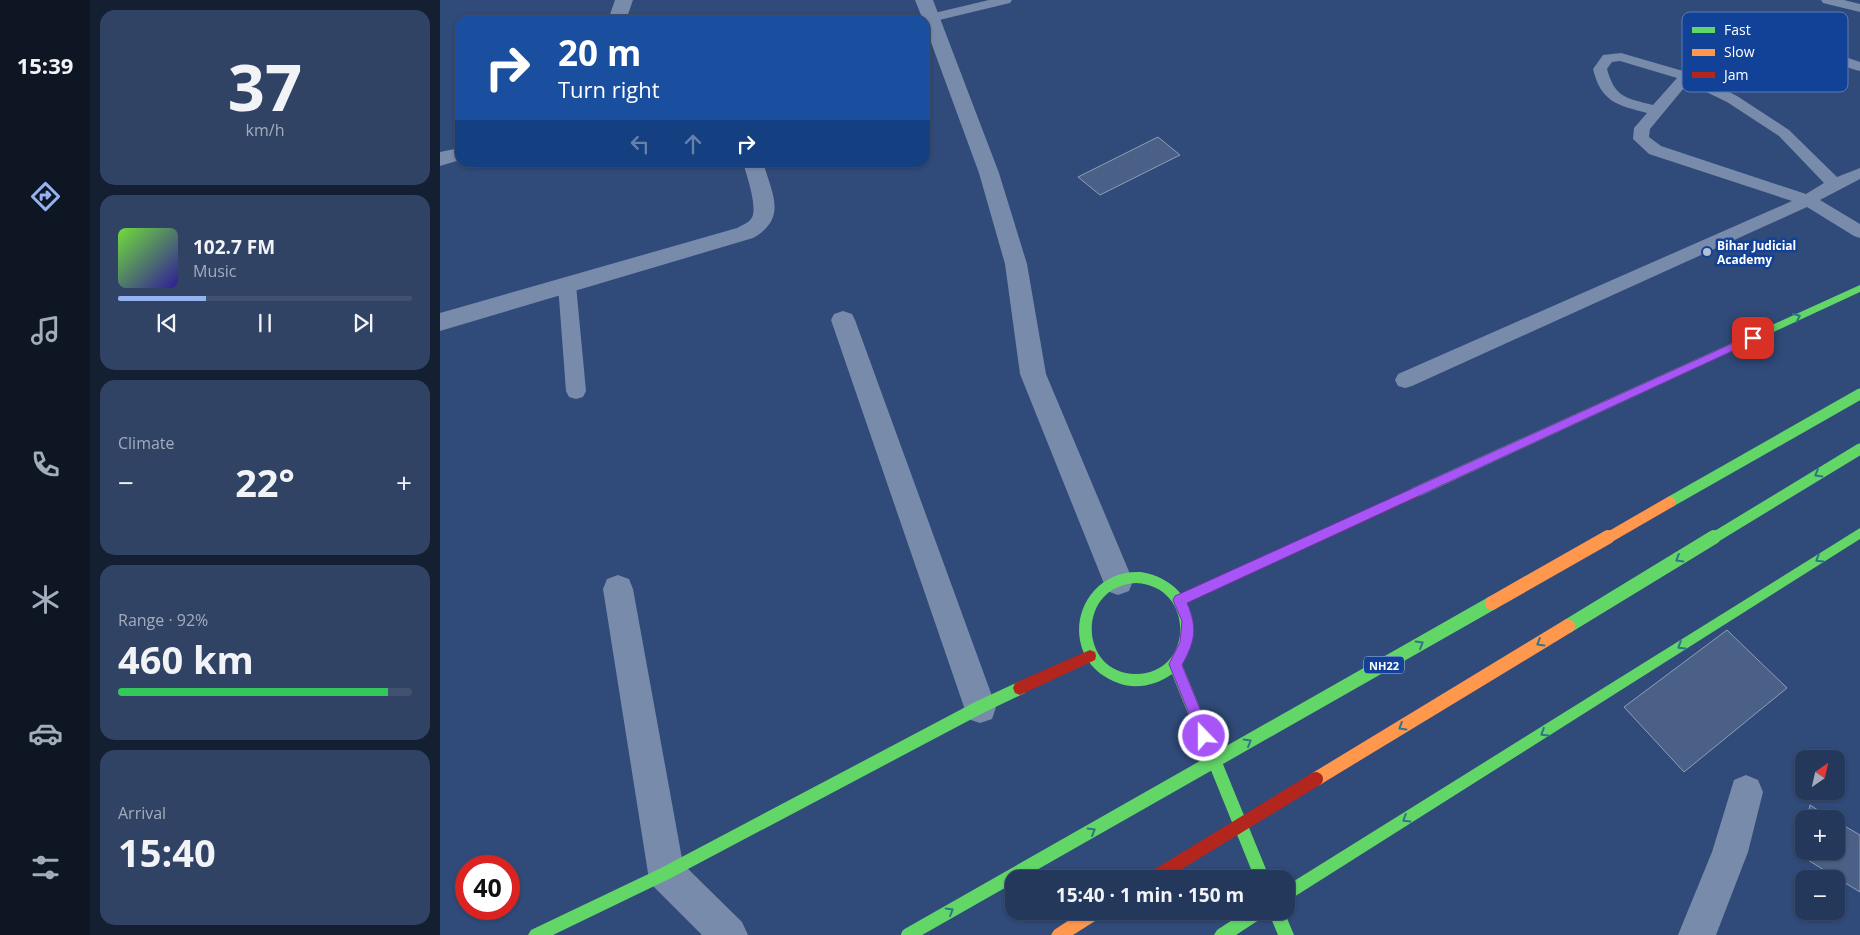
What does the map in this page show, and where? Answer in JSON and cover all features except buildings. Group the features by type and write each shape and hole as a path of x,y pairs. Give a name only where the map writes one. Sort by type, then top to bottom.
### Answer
{"main road":[{"path":"1180,600 1860,288"},
{"name":"NH22","path":"908,935 1860,394"},
{"path":"1167,870 1860,449"},
{"path":"1295,889 1860,533"},
{"path":"1140,579 1162,585 1180,600 1188,621 1187,644 1175,664 1155,677 1131,680 1107,673 1090,656 1083,635 1086,612 1098,593 1118,581 1140,579"},
{"path":"536,935 666,873 980,707 1090,656"},
{"path":"1175,664 1259,870"},
{"path":"1059,935 1083,920"},
{"path":"1222,935 1246,920"},
{"path":"1280,920 1286,935"}],"street":[{"path":"619,15 624,0"},
{"path":"930,24 989,173 1016,264 1033,374 1118,581"},
{"path":"440,159 455,155"},
{"path":"440,322 745,233 756,227 763,218 765,209 754,167"},
{"path":"843,320 980,707"},
{"path":"618,589 666,873 729,935"},
{"path":"1696,935 1730,852 1746,792"}],"lane":[{"path":"930,24 1005,0"},
{"path":"1828,0 1860,8"},
{"path":"1657,111 1631,103 1609,93 1600,69 1608,58 1621,57 1682,75"},
{"path":"1848,63 1860,67"},
{"path":"1682,83 1642,128 1641,139 1655,150 1808,200 1860,232"},
{"path":"1718,92 1760,116 1784,133 1835,184"},
{"path":"1405,380 1808,200 1835,184 1860,173"},
{"path":"567,285 576,391"}],"traffic: fast":[{"path":"1416,492 1860,288"},
{"path":"1670,502 1860,394"},
{"path":"1568,626 1860,449"},
{"path":"1295,889 1860,533"},
{"path":"1136,578 1156,582 1172,593 1183,609 1187,629 1183,649 1172,665 1156,676 1136,680 1116,676 1100,665 1089,649 1085,629 1089,609 1100,593 1116,582 1136,578"},
{"path":"908,935 1492,603"},
{"path":"1175,664 1259,870"},
{"path":"536,935 666,873 980,707 1020,688"},
{"path":"1222,935 1246,920"},
{"path":"1280,920 1286,935"}],"traffic: slow":[{"path":"1492,603 1670,502"},
{"path":"1316,779 1568,626"},
{"path":"1059,935 1083,920"}],"traffic: jam":[{"path":"1180,600 1416,492"},
{"path":"1020,688 1090,656"},
{"path":"1167,870 1316,779"}],"place":[{"name":"Bihar Judicial Academy","path":"1707,252"}],"route":[{"path":"1204,736 1175,664 1187,644 1188,621 1180,600 1753,338"}]}
